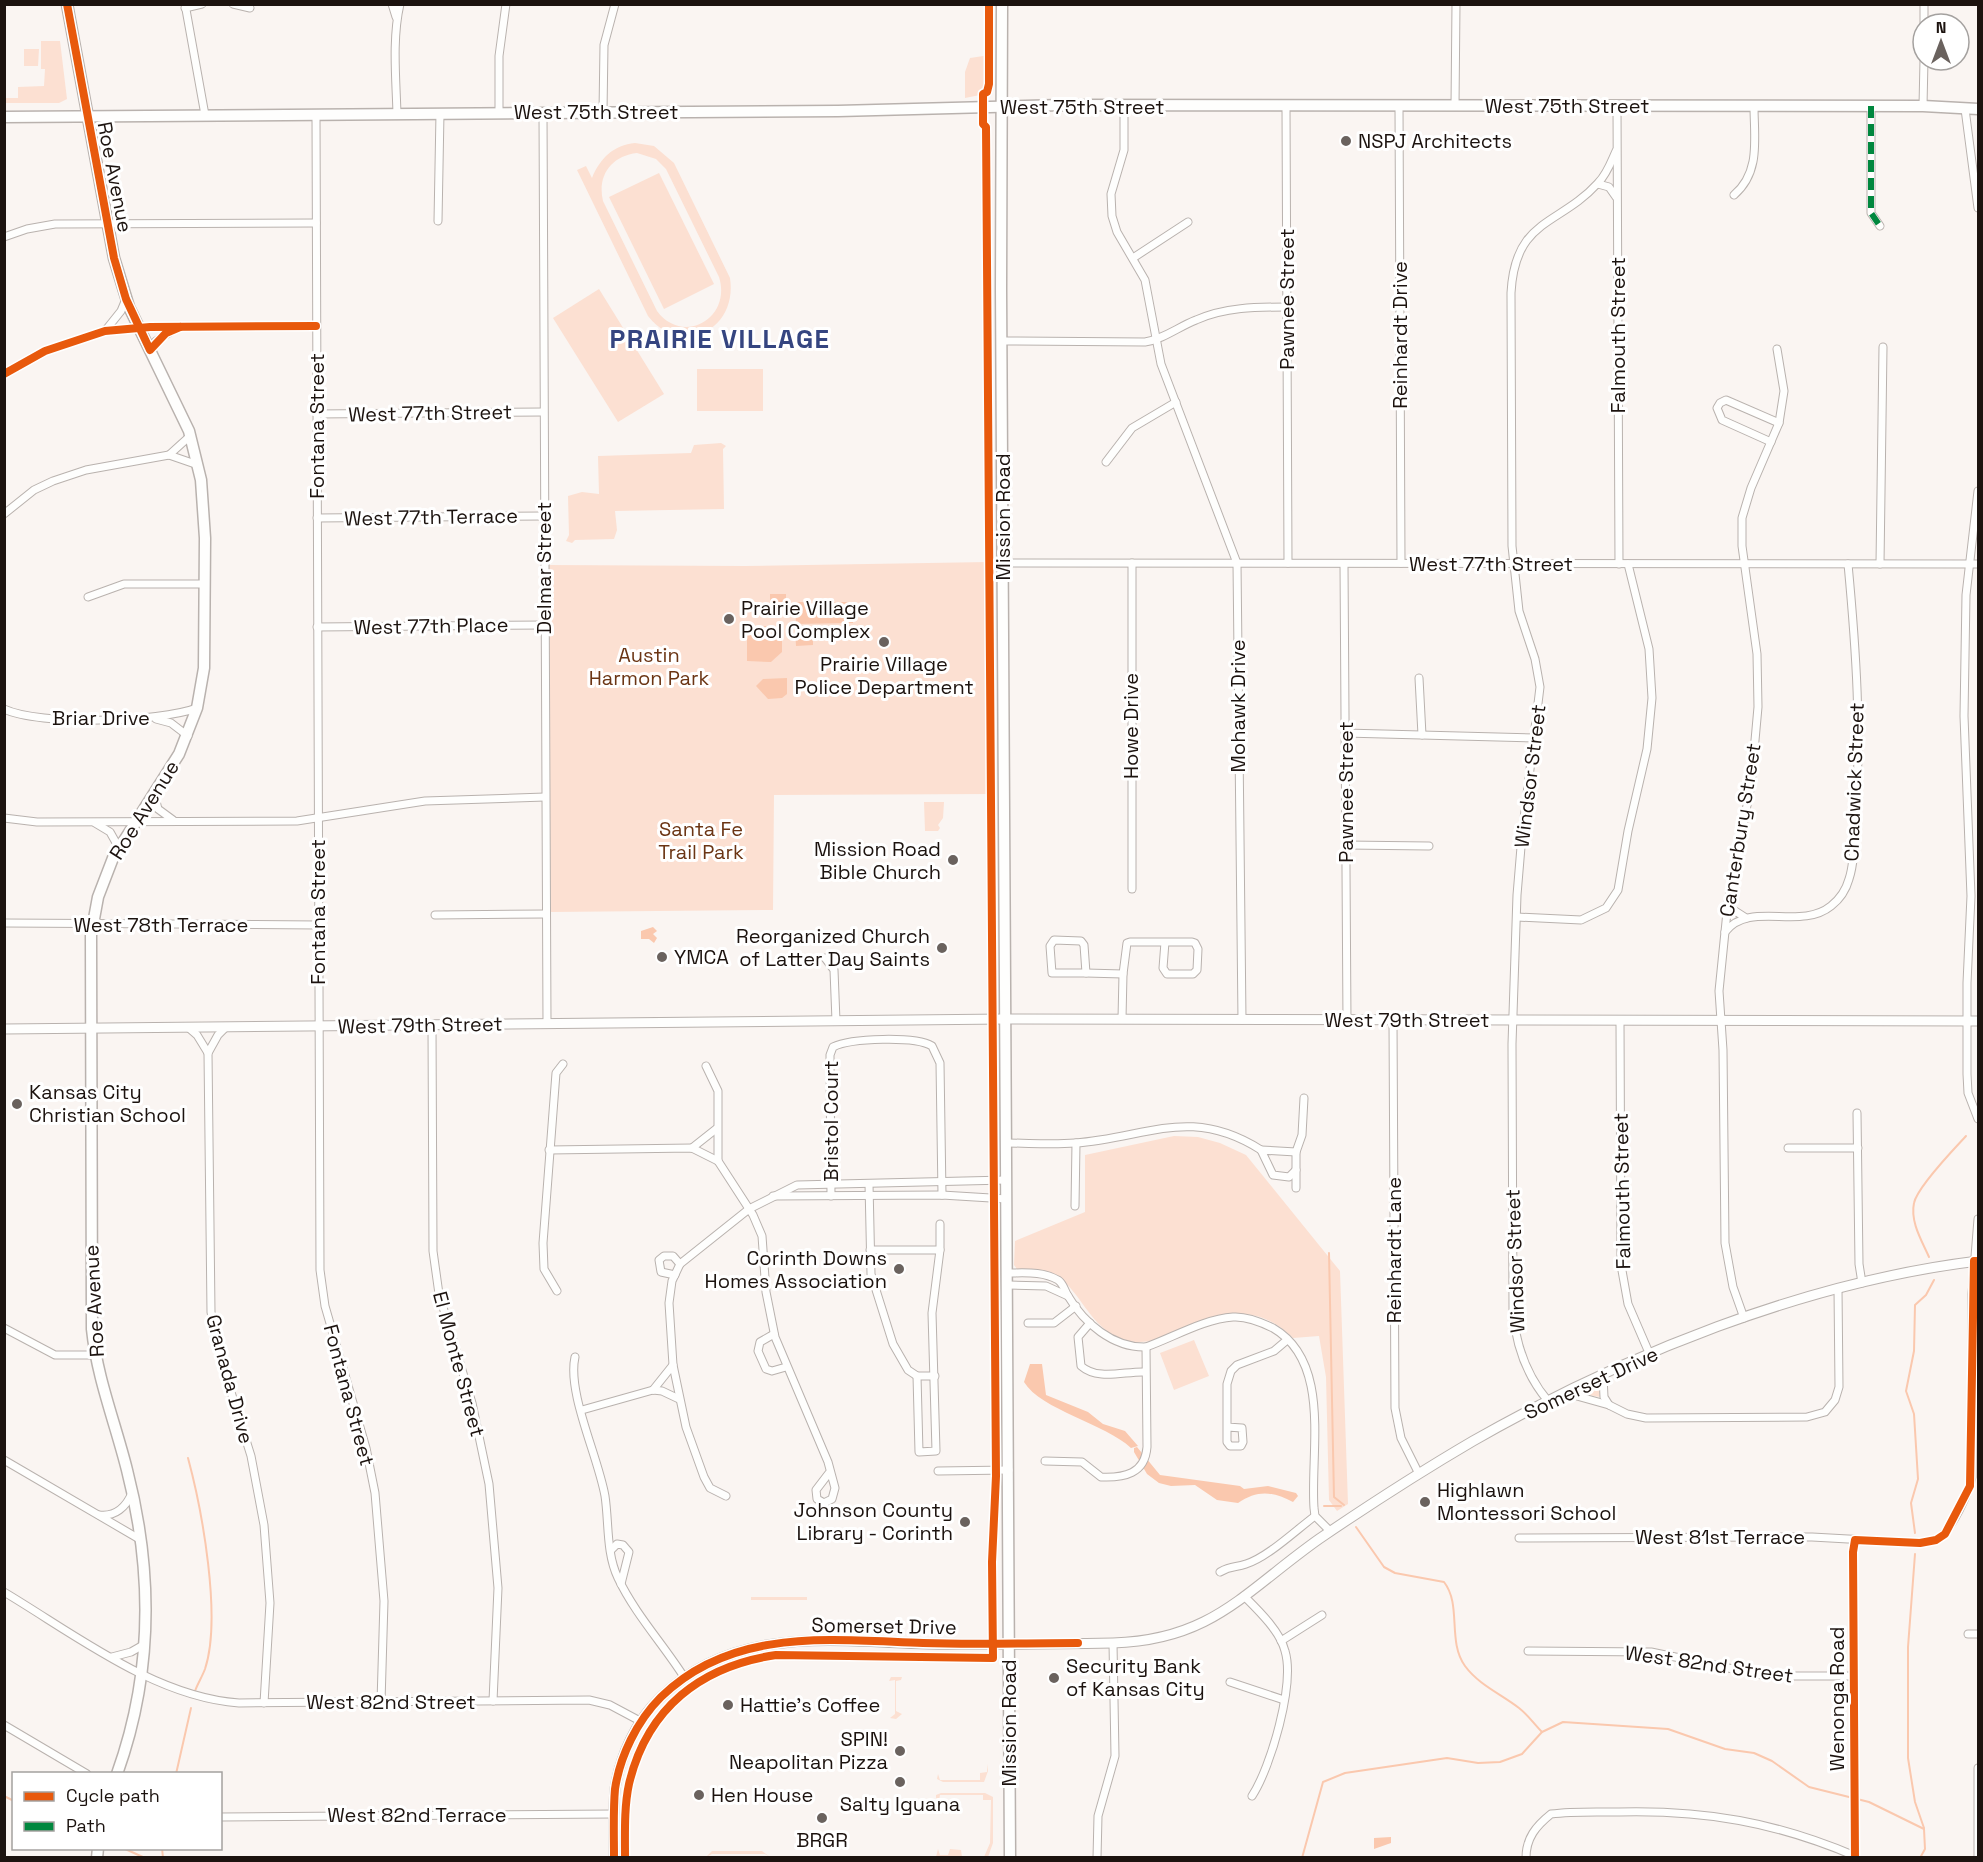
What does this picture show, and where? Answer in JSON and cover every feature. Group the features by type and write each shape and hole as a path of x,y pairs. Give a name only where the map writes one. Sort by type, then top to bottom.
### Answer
{"main road":[{"name":"Roe Avenue","path":"67,4 107,223 126,298 138,328 179,407 190,436 198,465 204,504 204,668 197,708 188,736 107,871 92,925 91,1305 95,1355 103,1393 132,1492 141,1540 146,1586 142,1675 131,1730 117,1772"},
{"name":"Mission Road","path":"1002,4 1010,1857"},
{"name":"West 75th Street","path":"4,117 1455,105 1923,106 1978,109"}],"street":[{"path":"202,4 185,6 205,115"},
{"path":"233,4 250,8"},
{"path":"392,4 396,19 397,114"},
{"path":"396,19 400,4"},
{"path":"499,112 499,56 506,4"},
{"path":"603,112 604,45 615,4"},
{"path":"1455,105 1456,4"},
{"path":"1923,106 1924,72"},
{"path":"1734,195 1747,182 1754,164 1754,105"},
{"name":"Reinhardt Drive","path":"1399,106 1401,563"},
{"name":"Falmouth Street","path":"1617,106 1619,564"},
{"path":"1871,106 1871,213 1880,226"},
{"name":"Mohawk Drive","path":"1125,107 1124,151 1113,186 1111,208 1117,232 1145,280 1150,297 1156,341 1176,402 1237,563 1242,1020"},
{"name":"Pawnee Street","path":"1286,107 1288,563"},
{"path":"1965,109 1978,208"},
{"name":"Delmar Street","path":"543,112 547,1024"},
{"path":"438,221 440,113"},
{"name":"Fontana Street","path":"316,115 320,1270 325,1306 360,1427 375,1493 384,1601 381,1701"},
{"name":"Windsor Street","path":"1548,1401 1537,1388 1524,1364 1515,1327 1516,917 1522,835 1540,704 1539,675 1519,611 1514,564 1510,293 1513,271 1523,246 1539,227 1598,184 1616,151"},
{"path":"1598,184 1609,187 1616,196"},
{"path":"1133,258 1188,222"},
{"path":"4,237 27,229 55,224 316,223"},
{"path":"105,331 121,311 126,298"},
{"path":"1002,341 1156,341 1210,314 1248,308 1287,307"},
{"path":"4,374 45,351 105,331 180,327 316,326"},
{"path":"150,350 166,333 180,327"},
{"path":"1880,564 1882,347"},
{"name":"Canterbury Street","path":"1744,1318 1733,1287 1725,1243 1719,991 1728,902 1751,785 1758,707 1755,622 1742,537 1745,504 1779,423 1783,379 1777,349"},
{"path":"1771,442 1722,420 1718,408 1726,400 1779,423"},
{"path":"1106,462 1132,428 1176,402"},
{"name":"West 77th Street","path":"317,414 543,412"},
{"path":"169,455 190,436"},
{"path":"4,514 34,490 86,470 169,455 198,465"},
{"path":"1978,491 1969,564 1964,716 1971,896 1966,1021 1968,1093 1978,1119"},
{"name":"West 77th Terrace","path":"317,518 544,516"},
{"name":"West 77th Street","path":"1004,563 1978,564"},
{"name":"Howe Drive","path":"1132,563 1132,889"},
{"name":"Pawnee Street","path":"1344,564 1347,1020"},
{"path":"1516,917 1581,920 1606,908 1618,890 1628,831 1647,749 1652,698 1649,649 1628,564"},
{"name":"Chadwick Street","path":"1746,918 1795,918 1820,913 1839,899 1849,879 1857,799 1858,744 1857,671 1848,564"},
{"path":"88,597 124,584 205,584"},
{"name":"West 77th Place","path":"318,627 545,625"},
{"path":"1419,678 1422,735"},
{"name":"Briar Drive","path":"4,709 30,718 153,718 181,714 197,708"},
{"path":"153,718 171,723 188,736"},
{"path":"1345,733 1534,738"},
{"path":"154,794 158,808 176,822"},
{"path":"4,818 37,822 318,819 424,801 545,797"},
{"path":"90,821 108,830 119,848"},
{"path":"1346,845 1429,846"},
{"path":"1728,902 1732,909 1746,918"},
{"path":"435,915 546,914"},
{"path":"1724,933 1733,923 1746,918"},
{"name":"West 78th Terrace","path":"4,923 319,925"},
{"path":"1086,973 1084,945 1081,941 1052,942 1052,972 1055,975 1123,974"},
{"path":"1122,1019 1123,974 1127,944 1164,942 1197,944 1197,970 1193,974 1167,974 1163,968 1164,942"},
{"path":"825,958 834,970 836,1021"},
{"name":"West 79th Street","path":"4,1029 1005,1019 1978,1021"},
{"name":"Reinhardt Lane","path":"1393,1020 1395,1408 1401,1438 1419,1474"},
{"name":"Falmouth Street","path":"1620,1021 1621,1265 1628,1304 1650,1355"},
{"name":"El Monte Street","path":"432,1026 433,1251 439,1294 472,1403 490,1495 498,1588 493,1701"},
{"path":"189,1028 208,1053 218,1035 226,1028"},
{"name":"Bristol Court","path":"831,1196 830,1055 833,1047 844,1042 915,1041 924,1041 934,1048 940,1063 942,1195"},
{"name":"Granada Drive","path":"208,1053 211,1312 221,1360 251,1456 264,1526 270,1603 264,1702"},
{"path":"557,1291 548,1278 543,1261 556,1073 563,1064"},
{"path":"706,1066 718,1091 716,1129 718,1161 749,1209 762,1236 766,1292 774,1334 786,1368 817,1433 829,1473"},
{"path":"1296,1188 1296,1152 1302,1135 1304,1098"},
{"path":"1857,1113 1859,1264 1862,1283"},
{"path":"1006,1143 1076,1143 1155,1128 1186,1125 1223,1132 1261,1150 1296,1152"},
{"path":"692,1148 716,1129"},
{"path":"1075,1206 1076,1143"},
{"path":"549,1150 692,1148 718,1161"},
{"path":"1788,1148 1858,1148"},
{"path":"1261,1150 1273,1175 1289,1177 1296,1170"},
{"path":"726,1496 710,1488 704,1477 679,1399 673,1365 669,1303 675,1275 680,1264 749,1209 797,1185 1006,1180"},
{"path":"869,1184 871,1274 892,1344 908,1370 917,1376 935,1376"},
{"path":"773,1196 942,1195 1006,1199"},
{"path":"1976,1261 1978,1219"},
{"path":"917,1376 919,1452 936,1451 932,1313 940,1250 940,1224"},
{"path":"870,1250 940,1250"},
{"path":"675,1275 662,1272 659,1260 664,1256 673,1256 680,1264"},
{"name":"Somerset Drive","path":"614,1857 614,1814 620,1770 640,1721 650,1708 684,1677 717,1657 750,1647 821,1641 1113,1643 1155,1640 1187,1631 1218,1615 1330,1532 1419,1474 1548,1401 1650,1355 1744,1318 1862,1283 1976,1261"},
{"name":"West 81st Terrace","path":"1519,1538 1812,1536 1920,1543 1936,1540 1945,1534 1970,1486 1976,1261"},
{"path":"1008,1273 1046,1275 1063,1285 1068,1296 1090,1323 1110,1338 1136,1347 1146,1347 1217,1320 1235,1317 1259,1321 1287,1340 1298,1352 1308,1373 1314,1412 1312,1482 1315,1516 1330,1532"},
{"path":"1008,1285 1046,1286 1068,1296"},
{"path":"1566,1393 1609,1405 1627,1414 1646,1418 1803,1417 1825,1412 1838,1394 1838,1289"},
{"path":"1028,1323 1054,1323 1076,1306"},
{"path":"1090,1323 1078,1337 1081,1366 1086,1371 1104,1374 1145,1372"},
{"path":"4,1328 55,1355 95,1355"},
{"path":"774,1334 760,1342 758,1351 766,1368 771,1371 786,1368"},
{"path":"1227,1427 1227,1384 1231,1371 1237,1365 1274,1351 1287,1340"},
{"path":"1045,1461 1082,1462 1101,1477 1124,1477 1140,1467 1146,1455 1146,1347"},
{"path":"575,1358 573,1377 600,1472 611,1550 621,1584 684,1677"},
{"path":"653,1390 673,1365"},
{"path":"1603,1376 1604,1397 1609,1405"},
{"path":"582,1410 653,1390 662,1391 679,1399"},
{"path":"4,1460 141,1540"},
{"path":"938,1471 1009,1470"},
{"path":"97,1515 106,1516 118,1511 132,1492"},
{"path":"1220,1572 1231,1565 1245,1565 1315,1516"},
{"name":"Wenonga Road","path":"1855,1540 1853,1552 1855,1857"},
{"path":"611,1550 617,1544 622,1545 629,1552 621,1584"},
{"name":"West 82nd Street","path":"4,1593 142,1675 202,1698 264,1702 596,1701 640,1721"},
{"path":"1244,1596 1281,1641 1287,1659 1284,1700 1268,1767 1252,1796"},
{"path":"1281,1641 1322,1615"},
{"path":"1968,1634 1978,1634"},
{"path":"1097,1857 1098,1815 1115,1756 1113,1643"},
{"path":"112,1657 131,1652 145,1644"},
{"name":"West 82nd Street","path":"1528,1651 1651,1652 1767,1676 1854,1676"},
{"path":"1230,1682 1284,1700"},
{"path":"4,1725 85,1772"},
{"path":"1978,1768 1978,1857"},
{"path":"1526,1857 1527,1843 1533,1831 1551,1814 1644,1811 1713,1815 1756,1822 1805,1836 1855,1857"},
{"name":"West 82nd Terrace","path":"222,1817 614,1814"}],"green space":[{"path":"41,41 60,41 67,99 59,103 5,103 5,98 18,98 18,87 44,86 45,69 41,69"},
{"path":"24,49 39,49 38,66 24,66"},
{"path":"990,55 989,88 985,94 965,98 965,72 970,58"},
{"path":"627,144 654,146 674,163 730,278 730,296 725,312 716,324 704,332 691,336 676,335 661,329 648,316 577,170 586,166 592,178 599,164 609,154","holes":["637,153 656,159 666,169 719,277 721,292 718,305 712,315 703,322 691,326 679,326 668,321 657,311 603,201 602,183 613,163 620,158"]},
{"path":"659,173 714,284 664,309 609,197"},
{"path":"599,289 664,394 618,422 553,318"},
{"path":"697,369 763,369 763,411 697,411"},
{"path":"721,443 726,446 723,449 724,509 615,511 617,530 614,539 575,540 572,543 566,541 569,535 568,496 582,492 599,494 598,456 691,453 694,445"},
{"path":"988,562 992,794 774,795 773,910 551,912 548,794 548,565 745,566"},
{"path":"924,802 944,802 943,818 938,825 940,828 938,831 925,831"},
{"path":"1174,1136 1198,1137 1220,1143 1246,1155 1340,1271 1348,1504 1337,1511 1329,1500 1326,1377 1319,1336 1293,1338 1279,1326 1264,1318 1236,1314 1207,1320 1146,1342 1136,1342 1119,1338 1106,1330 1058,1277 1045,1271 1017,1269 1014,1265 1015,1241 1085,1212 1085,1155"},
{"path":"1194,1340 1209,1376 1174,1390 1160,1353"},
{"path":"1596,1384 1599,1386 1600,1397 1583,1394 1584,1391"},
{"path":"751,1597 807,1597 807,1600 751,1600"},
{"path":"891,1677 902,1677 901,1680 896,1681 896,1711 902,1714 896,1719 890,1718 895,1714 895,1680 889,1681"},
{"path":"987,1764 988,1771 984,1782 943,1782 937,1779 938,1774 940,1780 980,1780 980,1773 987,1772"},
{"path":"985,1793 993,1797 993,1843 988,1857 984,1857 990,1843 991,1800 983,1800 983,1795 940,1795 939,1800 936,1800 936,1795"},
{"path":"938,1849 940,1855 948,1855 950,1849 961,1850 962,1857 936,1857"},
{"path":"712,1851 762,1851 770,1857 765,1854 712,1854 706,1857"}],"shaded area":[{"path":"770,594 786,594 786,610 770,610"},
{"path":"795,602 853,602 853,623 796,624"},
{"path":"752,626 782,626 782,652 771,662 747,661 747,632"},
{"path":"813,627 813,645 796,646 795,628"},
{"path":"787,678 787,694 782,698 768,699 756,686 763,679"},
{"path":"653,927 657,931 653,934 657,938 654,943 649,939 641,939 641,931"},
{"path":"1030,1364 1042,1364 1046,1395 1088,1412 1103,1424 1125,1431 1138,1446 1131,1448 1120,1439 1044,1401 1032,1392 1024,1382"},
{"path":"1137,1447 1160,1475 1240,1486 1244,1489 1268,1486 1296,1493 1298,1496 1293,1502 1271,1494 1258,1494 1238,1503 1217,1500 1195,1485 1171,1486 1159,1483 1147,1474 1134,1452 1134,1448"},
{"path":"1391,1837 1391,1843 1374,1849 1374,1838"}],"waterway":[{"path":"1929,1257 1915,1224 1914,1203 1929,1178 1966,1136"},
{"path":"1329,1253 1334,1497 1344,1505"},
{"path":"1915,1533 1911,1503 1918,1479 1914,1414 1906,1391 1914,1351 1915,1305 1926,1295 1934,1280"},
{"path":"188,1458 204,1534 211,1594 210,1647 205,1669 195,1691"},
{"path":"1324,1506 1341,1506"},
{"path":"1356,1527 1384,1567 1395,1573 1444,1582 1452,1601 1457,1646 1465,1666 1483,1684 1522,1711 1542,1732"},
{"path":"1915,1554 1908,1647 1908,1758 1915,1802 1924,1828"},
{"path":"176,1772 191,1708"},
{"path":"1302,1858 1323,1782 1345,1773 1447,1758 1478,1763 1500,1762 1522,1754 1542,1732 1563,1722 1668,1729 1725,1749 1754,1753 1772,1761 1809,1787 1869,1802 1924,1829 1925,1849 1920,1858"},
{"path":"4,1796 12,1800"},
{"path":"127,1850 145,1858"},
{"path":"162,1850 163,1858"}],"marked path":[{"path":"1871,106 1871,213 1880,226"}],"cycle path":[{"path":"67,4 114,258 126,299 150,350 166,333 180,327"},
{"path":"625,1858 626,1802 637,1757 649,1733 664,1713 681,1695 701,1681 724,1669 776,1655 993,1658 992,1562 996,1476 986,127 983,124 983,94 987,92 989,84 989,4"},
{"path":"4,374 45,351 105,331 150,327 316,326"},
{"path":"1855,1858 1853,1552 1855,1540 1920,1543 1936,1540 1945,1534 1970,1486 1974,1261 1978,1261"},
{"path":"614,1858 617,1777 625,1752 637,1728 661,1697 689,1674 719,1659 751,1648 818,1640 962,1644 1078,1643"}],"place":[{"name":"NSPJ Architects","path":"1346,141"},
{"name":"Prairie Village Pool Complex","path":"729,619"},
{"name":"Prairie Village Police Department","path":"884,642"},
{"name":"Mission Road Bible Church","path":"953,860"},
{"name":"Reorganized Church of Latter Day Saints","path":"942,948"},
{"name":"YMCA","path":"662,957"},
{"name":"Kansas City Christian School","path":"17,1104"},
{"name":"Corinth Downs Homes Association","path":"899,1269"},
{"name":"Highlawn Montessori School","path":"1425,1502"},
{"name":"Johnson County Library - Corinth","path":"965,1522"},
{"name":"Security Bank of Kansas City","path":"1054,1678"},
{"name":"Hattie’s Coffee","path":"728,1705"},
{"name":"SPIN! Neapolitan Pizza","path":"900,1751"},
{"name":"Salty Iguana","path":"900,1782"},
{"name":"Hen House","path":"699,1795"},
{"name":"BRGR","path":"822,1818"}],"district":[{"name":"PRAIRIE VILLAGE","path":"720,339"}],"park label":[{"name":"Austin Harmon Park","path":"649,666"},
{"name":"Santa Fe Trail Park","path":"701,840"}]}
